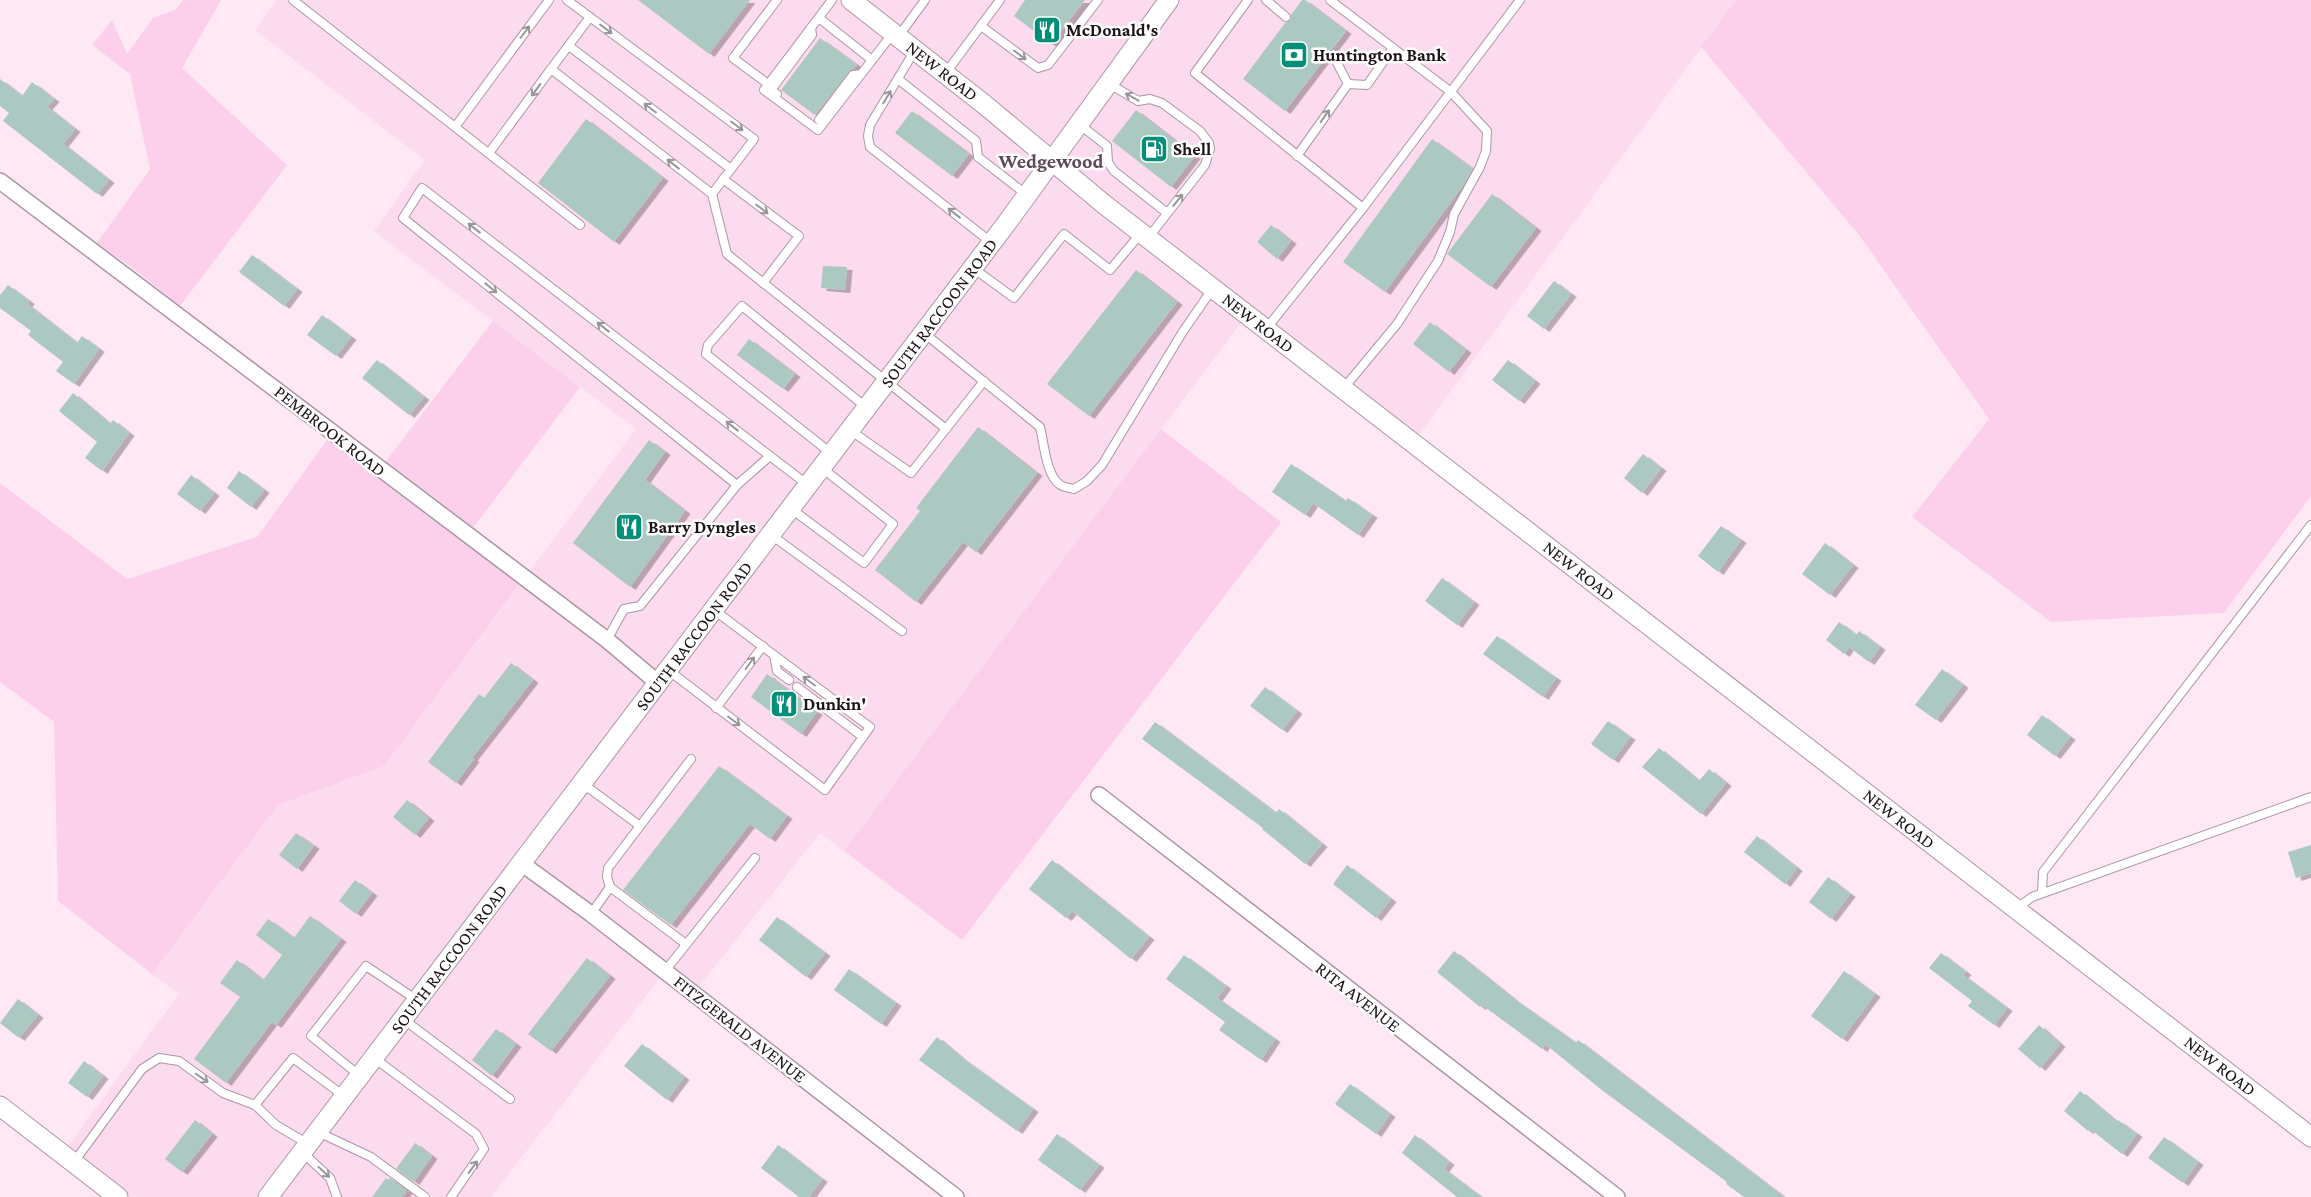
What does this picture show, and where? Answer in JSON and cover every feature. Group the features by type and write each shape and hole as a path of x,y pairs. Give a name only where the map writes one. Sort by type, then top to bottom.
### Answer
{"street":[{"name":"NEW ROAD","path":"851,0 1144,235 2311,1137"},
{"name":"SOUTH RACCOON ROAD","path":"268,1197 992,243 1108,82 1170,0"},
{"name":"PEMBROOK ROAD","path":"0,181 606,640 663,676"},
{"name":"RITA AVENUE","path":"1099,795 1617,1197"},
{"name":"FITZGERALD AVENUE","path":"521,864 591,914 956,1197"},
{"path":"0,1106 118,1197"}],"lane":[{"path":"293,0 580,225"},
{"path":"455,127 549,0"},
{"path":"567,0 754,139 712,194"},
{"path":"768,84 733,58 777,0"},
{"path":"832,0 764,90 818,130 872,60 925,0"},
{"path":"945,74 1000,0"},
{"path":"981,26 1038,68 1048,65 1098,0"},
{"path":"1248,0 1195,73 1363,208"},
{"path":"1266,0 1286,17"},
{"path":"1330,0 1450,92 1487,131 1486,151 1480,167 1454,214 1450,232 1438,261 1397,324 1343,389"},
{"path":"1266,329 1363,208 1520,0"},
{"path":"489,153 590,17"},
{"path":"819,18 872,60"},
{"path":"812,28 812,35 772,90 817,124 853,75 861,74"},
{"path":"569,46 731,169"},
{"path":"1348,84 1366,85 1393,48"},
{"path":"915,50 870,125 868,136 870,147 992,243"},
{"path":"1333,55 1348,84"},
{"path":"551,70 712,194 727,254 946,429"},
{"path":"898,80 976,141 978,157 1027,195"},
{"path":"973,268 1014,298 1064,234 1110,270 1167,213 1206,165 1210,155 1209,143 1200,131 1162,103 1150,99 1138,101 1108,82"},
{"path":"1297,156 1348,84"},
{"path":"1079,123 1107,146 1108,162 1114,171 1167,213"},
{"path":"723,179 798,236 763,283"},
{"path":"737,485 403,218 422,188 808,485"},
{"path":"924,333 1040,427 1046,451 1047,465 1059,484 1074,489 1087,481 1102,465 1182,333 1213,288"},
{"path":"790,508 864,563 893,524 827,461 706,354 708,345 742,306 867,408"},
{"path":"850,430 911,473 984,381"},
{"path":"606,640 624,609 640,606 737,485 770,456"},
{"path":"2042,893 2043,872 2311,525"},
{"path":"770,534 902,630"},
{"path":"663,676 716,708 824,790 870,728 714,610"},
{"path":"716,708 763,646"},
{"path":"774,655 777,671 789,680"},
{"path":"797,687 863,737"},
{"path":"686,944 610,887 607,877 608,868 691,759"},
{"path":"582,783 640,826"},
{"path":"2016,909 2032,897 2042,893 2311,796"},
{"path":"665,971 756,858"},
{"path":"591,914 610,887"},
{"path":"360,1076 311,1036 366,966 417,1000"},
{"path":"403,1019 510,1099"},
{"path":"73,1163 142,1069 159,1058 179,1062 223,1092 255,1105 276,1125 309,1143 371,1157 425,1197"},
{"path":"255,1105 293,1058 344,1096"},
{"path":"373,1058 476,1134 484,1149 450,1197"},
{"path":"309,1143 330,1178 337,1197"}],"shaded area":[{"path":"183,0 221,0 182,68 287,165 180,306 129,265 96,244 150,169 130,74 92,45 112,20 127,54 153,18 175,10"},
{"path":"277,0 1736,0 1413,443 1247,315 844,851 820,833 694,993 665,971 491,1197 118,1197 62,1154 179,994 152,974 278,805 384,766 636,429 374,231 425,160 255,30"},
{"path":"1736,0 2311,0 2311,496 2224,613 2051,622 1912,517 1989,419 1859,235 1701,47"},
{"path":"493,321 580,387 467,536 524,578 384,766 278,805 152,974 58,901 54,722 0,682 0,483 127,579 257,537 332,433 380,469"},
{"path":"1161,429 1281,522 962,940 844,851"}],"building":[{"path":"638,0 750,0 709,54"},
{"name":"McDonald's","path":"1025,0 1085,0 1051,44 1014,16"},
{"name":"Huntington Bank","path":"1302,0 1305,0 1346,31 1285,111 1243,79 1285,23 1291,20 1291,15"},
{"path":"820,38 857,65 849,72 815,115 781,90"},
{"path":"0,79 22,96 32,82 54,99 47,107 75,129 63,144 109,180 97,194 3,121 9,113 0,106"},
{"name":"Shell","path":"1136,110 1195,156 1171,187 1112,141"},
{"path":"912,111 969,154 952,176 895,133"},
{"path":"586,119 663,178 614,242 538,183"},
{"path":"1432,139 1473,169 1465,183 1385,292 1343,262"},
{"path":"1492,194 1536,228 1491,287 1447,254"},
{"path":"1271,225 1291,241 1277,259 1257,242"},
{"path":"252,255 297,289 284,306 239,272"},
{"path":"823,266 847,267 845,290 821,288"},
{"path":"1136,270 1177,302 1089,416 1047,384"},
{"path":"1554,281 1571,294 1544,329 1527,316"},
{"path":"8,285 29,301 27,304 77,343 82,336 99,349 74,384 56,371 63,362 28,335 31,331 0,308 0,295"},
{"path":"322,315 351,337 336,356 307,335"},
{"path":"1430,322 1466,350 1449,372 1413,344"},
{"path":"749,339 795,374 783,389 737,355"},
{"path":"377,360 424,397 409,415 362,378"},
{"path":"1508,360 1535,381 1519,401 1492,380"},
{"path":"73,393 110,424 113,420 129,433 102,471 85,458 97,442 59,411"},
{"path":"978,427 1037,473 976,552 963,542 916,602 875,570 920,511 916,508"},
{"name":"Barry Dyngles","path":"649,440 665,452 645,480 685,511 630,587 573,543"},
{"path":"1643,454 1661,468 1642,493 1624,478"},
{"path":"1291,464 1346,501 1348,498 1372,515 1358,535 1313,503 1305,515 1272,492"},
{"path":"239,471 264,490 251,507 227,488"},
{"path":"191,475 214,493 200,511 177,494"},
{"path":"1721,526 1741,540 1718,572 1698,556"},
{"path":"1825,543 1853,565 1830,595 1802,574"},
{"path":"1442,578 1474,602 1457,625 1425,601"},
{"path":"1839,622 1856,635 1859,631 1880,647 1869,662 1849,647 1844,654 1826,640"},
{"path":"1497,636 1556,678 1543,697 1483,654"},
{"path":"511,663 533,680 472,758 474,759 456,783 428,762 479,694 484,698"},
{"path":"1942,669 1963,685 1936,720 1915,705"},
{"name":"Dunkin'","path":"767,674 817,712 801,734 751,697"},
{"path":"1265,687 1297,711 1282,730 1250,706"},
{"path":"2042,715 2070,737 2055,756 2027,735"},
{"path":"1608,721 1630,737 1613,760 1591,744"},
{"path":"1155,722 1276,813 1279,809 1322,844 1305,864 1263,828 1142,739"},
{"path":"1659,748 1699,781 1709,769 1726,783 1701,814 1642,767"},
{"path":"719,766 787,816 770,839 750,824 671,925 623,890"},
{"path":"407,800 429,818 415,835 393,817"},
{"path":"296,833 314,846 297,869 279,855"},
{"path":"1757,836 1797,868 1785,884 1744,852"},
{"path":"2311,845 2311,873 2296,878 2288,852"},
{"path":"1052,860 1149,937 1131,959 1072,911 1066,918 1029,889"},
{"path":"1347,865 1391,899 1376,918 1333,884"},
{"path":"1828,877 1850,894 1831,919 1809,902"},
{"path":"355,880 372,893 356,914 339,901"},
{"path":"310,916 341,939 276,1025 272,1022 226,1083 194,1059 240,997 220,983 237,960 263,980 282,955 256,935 268,919 294,938"},
{"path":"777,917 825,953 806,977 759,940"},
{"path":"1454,951 1514,999 1576,1043 1578,1040 1784,1197 1744,1197 1726,1184 1727,1182 1603,1091 1545,1044 1542,1049 1482,1005 1480,1007 1437,972"},
{"path":"1941,953 1966,972 1963,975 2007,1008 1994,1025 1968,1006 1972,1001 1929,968"},
{"path":"1184,955 1226,986 1217,998 1275,1039 1261,1060 1219,1030 1225,1022 1166,979"},
{"path":"587,958 610,976 551,1051 528,1034"},
{"path":"849,969 896,1003 881,1024 834,990"},
{"path":"1844,971 1875,994 1842,1039 1811,1016"},
{"path":"18,999 38,1015 19,1038 0,1023"},
{"path":"2039,1025 2060,1044 2040,1068 2018,1049"},
{"path":"496,1029 516,1044 492,1076 472,1060"},
{"path":"937,1037 962,1058 1033,1109 1017,1131 919,1060"},
{"path":"642,1044 684,1077 667,1100 624,1066"},
{"path":"84,1061 103,1076 87,1097 68,1083"},
{"path":"1350,1084 1390,1114 1376,1134 1335,1104"},
{"path":"2080,1091 2117,1122 2118,1120 2137,1134 2122,1154 2090,1129 2088,1131 2064,1111"},
{"path":"195,1120 212,1134 182,1172 165,1159"},
{"path":"1057,1134 1099,1165 1080,1190 1038,1160"},
{"path":"1415,1135 1449,1162 1444,1169 1481,1197 1457,1197 1402,1153"},
{"path":"2164,1137 2198,1162 2183,1183 2148,1158"},
{"path":"415,1143 432,1156 414,1182 396,1169"},
{"path":"778,1145 822,1179 809,1197 799,1197 761,1168"},
{"path":"386,1178 388,1180 390,1178 407,1191 402,1197 372,1197"}],"place":[{"name":"McDonald's","path":"1047,30"},
{"name":"Huntington Bank","path":"1294,55"},
{"name":"Shell","path":"1154,149"},
{"name":"Barry Dyngles","path":"629,527"},
{"name":"Dunkin'","path":"784,704"}],"district":[{"name":"Wedgewood","path":"1051,161"}]}
